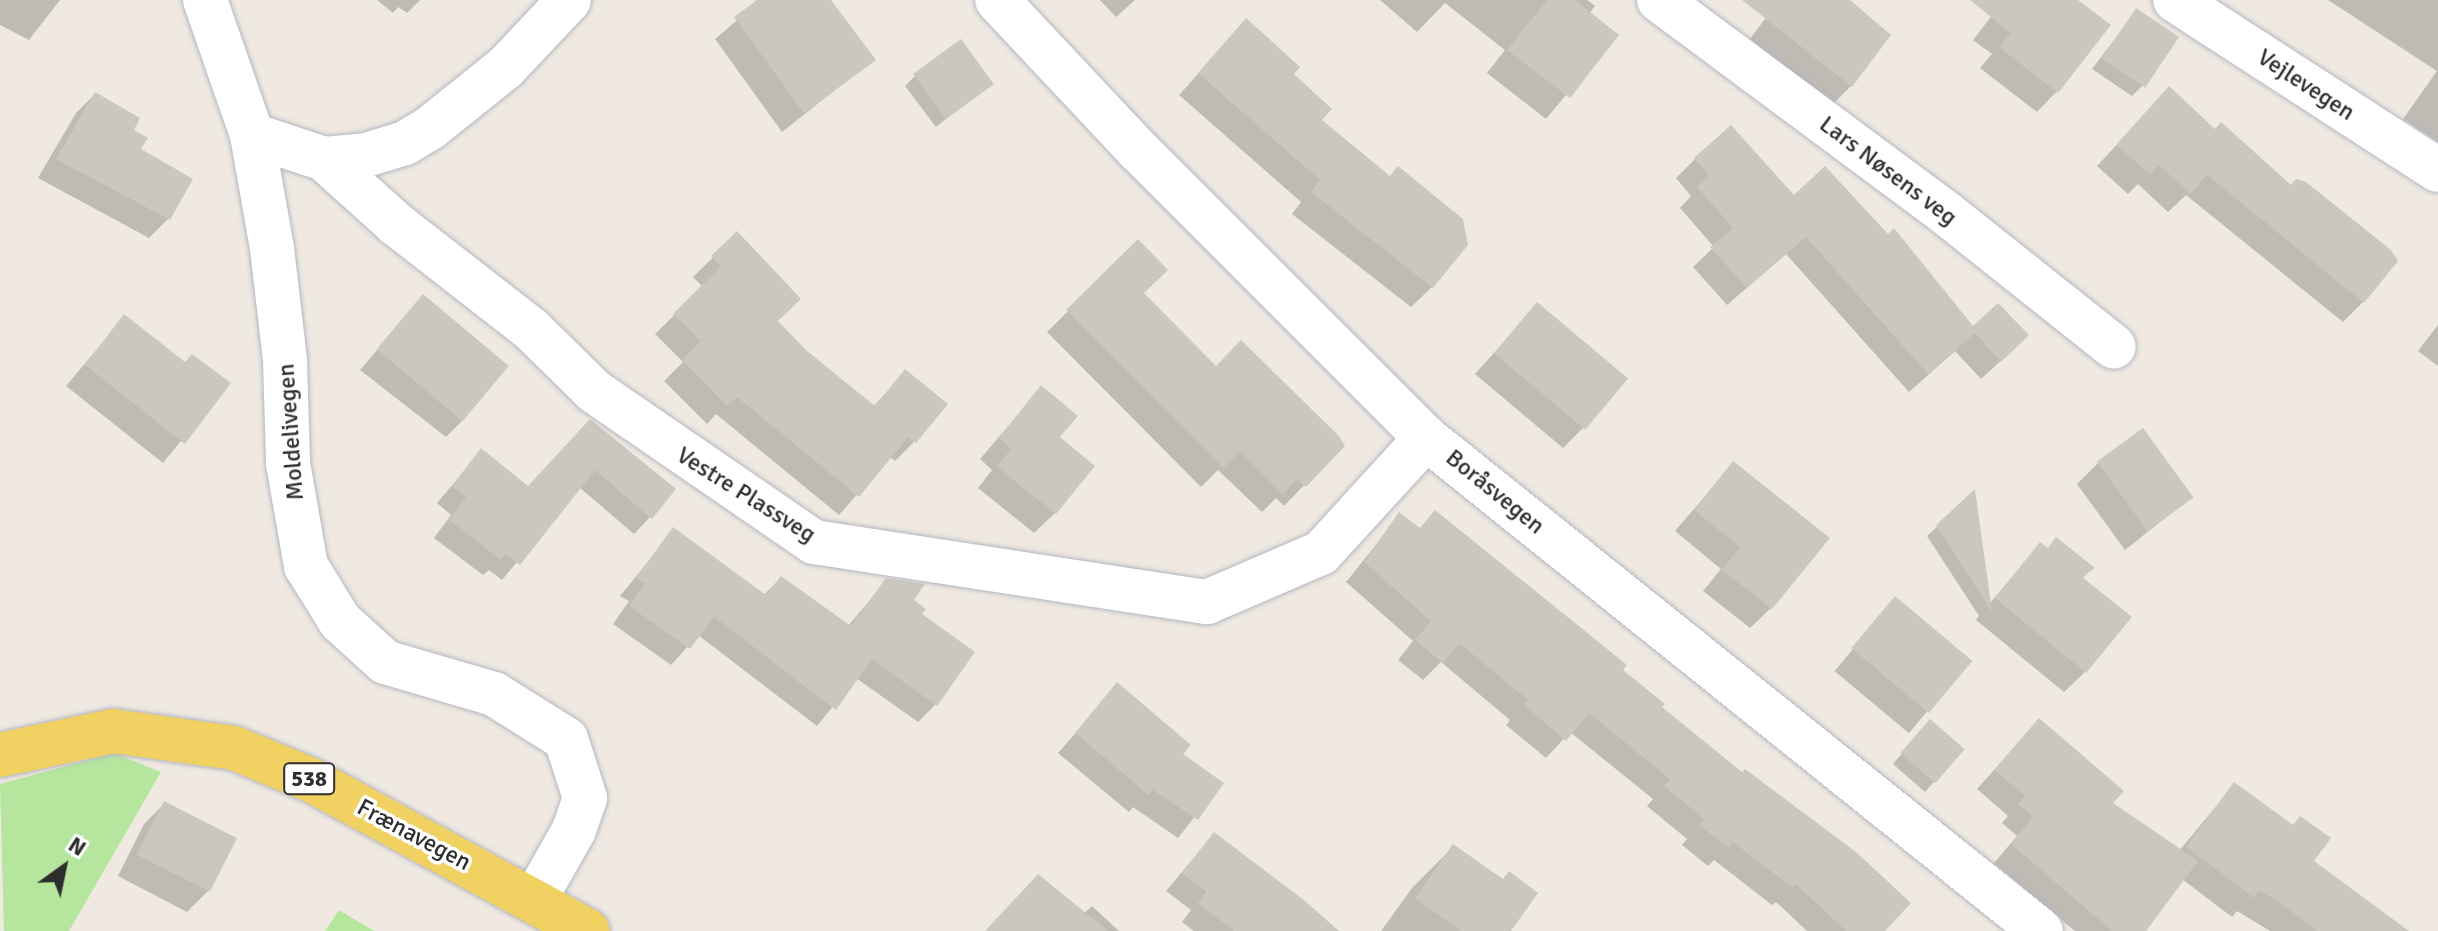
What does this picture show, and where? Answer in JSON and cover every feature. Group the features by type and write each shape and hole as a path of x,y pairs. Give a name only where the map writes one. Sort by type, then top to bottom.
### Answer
{"main road":[{"name":"Frænavegen","path":"0,755 113,731 234,748 311,780 535,899 588,931"}],"street":[{"name":"Moldelivegen","path":"205,0 252,135 272,248 285,360 288,463 306,566 340,621 385,662 494,694 566,739 585,798 574,830 535,899"},
{"path":"324,159 366,155 405,143 430,128 505,68 569,0"},
{"name":"Boråsvegen","path":"997,0 1138,150 1426,438 2041,931"},
{"name":"Lars Nøsens veg","path":"1659,0 1947,214 2114,347"},
{"name":"Vejlevegen","path":"2175,0 2438,170"},
{"name":"Vestre Plassveg","path":"252,135 324,159 396,224 532,330 594,391 814,542 1207,602 1321,553 1426,438"}],"green space":[{"path":"114,753 161,772 69,931 4,931 0,784"},
{"path":"339,910 374,931 325,931"}],"building":[{"path":"757,0 831,0 876,60 804,113 734,17"},
{"path":"1547,0 1575,0 1619,35 1570,98 1507,50"},
{"path":"1742,0 1850,0 1891,35 1852,87"},
{"path":"1970,0 2078,0 2111,25 2058,93 1999,47 2011,33"},
{"path":"2136,8 2179,37 2145,88 2102,59"},
{"path":"1246,18 1300,67 1294,74 1332,109 1322,120 1390,176 1398,166 1463,219 1468,245 1433,288 1311,192 1320,180 1198,73"},
{"path":"961,39 994,84 946,119 913,74"},
{"path":"2169,86 2215,129 2221,122 2291,185 2296,179 2306,182 2391,250 2398,261 2364,303 2207,175 2190,194 2159,165 2150,174 2116,145"},
{"path":"95,92 140,118 134,130 148,138 141,149 193,179 170,220 56,159"},
{"path":"1731,125 1794,195 1825,166 1888,234 1894,228 1973,326 1998,303 2029,335 2001,362 1975,333 1928,374 1806,237 1747,288 1710,247 1733,228 1697,187 1709,176 1694,158"},
{"path":"737,231 801,299 778,321 807,351 875,406 905,369 948,404 916,443 908,437 859,497 737,397 727,406 682,360 701,341 673,314 721,266 711,256"},
{"path":"1138,239 1168,270 1144,293 1216,366 1241,340 1339,436 1345,446 1306,487 1297,479 1283,494 1240,451 1223,468 1066,310"},
{"path":"423,294 509,366 463,421 377,349"},
{"path":"1537,302 1628,378 1585,430 1494,353"},
{"path":"124,314 185,362 192,354 231,383 185,444 85,365"},
{"path":"1041,385 1078,416 1060,437 1095,466 1056,514 997,467 1011,449 999,438"},
{"path":"590,419 676,489 652,519 595,470 520,565 506,554 501,560 449,520 466,497 452,486 481,448 528,486"},
{"path":"2143,428 2194,498 2147,531 2097,462"},
{"path":"1733,461 1830,538 1772,609 1722,570 1740,547 1694,510"},
{"path":"1975,489 1992,612 1936,525"},
{"path":"1435,510 1627,665 1623,670 1665,704 1662,707 1742,772 1745,769 1856,852 1911,903 1885,931 1846,931 1796,884 1793,888 1733,842 1729,848 1699,825 1704,819 1664,786 1670,779 1589,713 1566,741 1524,705 1528,700 1459,643 1443,663 1415,640 1431,621 1364,562 1399,512 1420,528"},
{"path":"673,527 766,595 781,576 851,626 886,578 925,584 914,600 926,609 922,614 975,652 937,706 872,659 836,710 714,617 690,649 629,606 645,583 636,578"},
{"path":"2056,537 2095,568 2082,577 2132,617 2086,673 1995,598 2040,542 2048,548"},
{"path":"1895,596 1972,661 1929,713 1851,648"},
{"path":"1117,682 1191,745 1183,754 1224,783 1198,820 1153,790 1149,795 1075,733"},
{"path":"2039,718 2124,791 2113,803 2198,861 2146,931 2112,931 2011,844 2033,817 2018,804 2025,796 1994,770"},
{"path":"1930,719 1965,749 1935,783 1900,753"},
{"path":"2234,782 2293,825 2300,816 2331,838 2314,861 2409,931 2317,931 2271,897 2258,891 2254,898 2186,847"},
{"path":"164,801 237,838 210,892 137,854"},
{"path":"1214,832 1305,901 1339,931 1234,931 1198,903 1207,892 1182,873"},
{"path":"1453,844 1503,879 1509,871 1538,893 1511,931 1461,931 1415,898"},
{"path":"1038,874 1108,931 985,931"}]}
